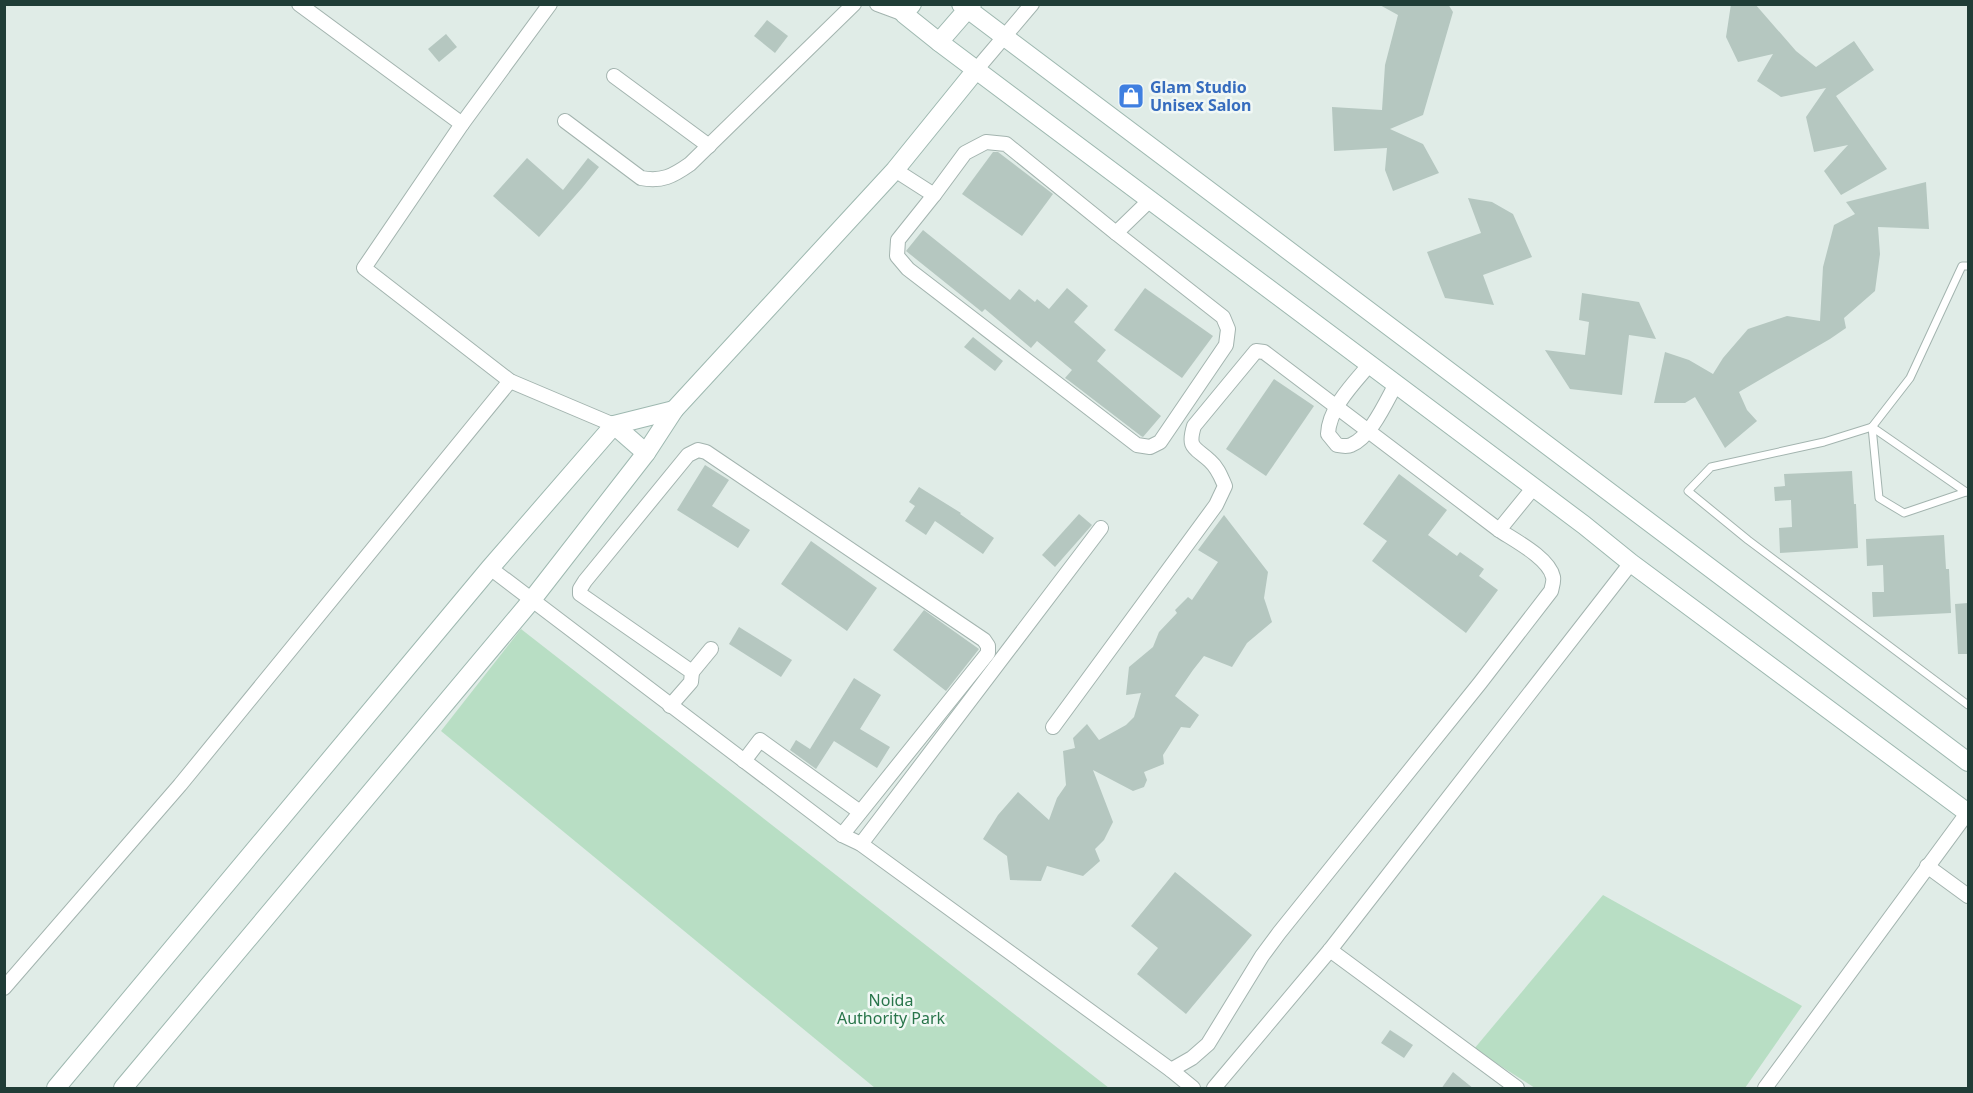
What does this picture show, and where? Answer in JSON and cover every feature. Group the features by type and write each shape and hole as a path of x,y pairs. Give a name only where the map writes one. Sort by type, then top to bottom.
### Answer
{"street":[{"path":"299,4 462,124"},
{"path":"550,4 462,124 363,268 510,381 614,425 646,453"},
{"path":"565,121 641,178 664,179 690,164 854,4"},
{"path":"877,4 908,9 939,42 1534,487 1631,563 1968,812 1765,1089"},
{"path":"123,1089 531,601 646,453 674,410 895,170 1032,4"},
{"path":"939,42 967,6 1004,38 1968,762"},
{"path":"614,76 709,146"},
{"path":"986,142 1006,144 1223,317 1228,329 1226,345 1160,442 1150,447 1137,445 908,268 897,256 898,240 934,195 965,153 986,142"},
{"path":"895,170 934,195"},
{"path":"1116,233 1150,200"},
{"path":"1053,727 1216,505 1225,486 1220,473 1211,461 1195,450 1190,438 1194,426 1256,351 1264,352 1499,530 1535,554 1548,567 1553,576 1551,591 1262,956 1208,1044 1192,1058 1171,1070"},
{"path":"1370,364 1329,422 1328,434 1337,445 1349,447 1361,440 1396,384"},
{"path":"4,988 180,785 510,381"},
{"path":"56,1089 490,568 614,425 674,410"},
{"path":"692,672 580,594 580,589 688,454 698,450 706,452 726,465 984,640 988,646 988,653 842,835"},
{"path":"1499,530 1534,487"},
{"path":"861,844 1101,528"},
{"path":"1214,1089 1330,950 1631,563"},
{"path":"490,568 842,835 861,844 1171,1070 1193,1089"},
{"path":"670,706 691,682 692,672 711,649"},
{"path":"744,761 760,740 860,812"},
{"path":"1927,866 1968,896"},
{"path":"1330,950 1517,1089"}],"lane":[{"path":"1968,266 1962,266 1910,378 1872,427 1824,442 1711,466 1688,491 1748,540 1968,705"},
{"path":"1872,427 1967,492"},
{"path":"1872,427 1879,498 1904,513 1967,492"}],"green space":[{"name":"Noida Authority Park","path":"521,629 1109,1088 875,1088 441,731"},
{"path":"1603,895 1802,1006 1745,1088 1535,1088 1474,1049"}],"building":[{"path":"1378,4 1448,4 1453,12 1423,115 1390,129 1423,144 1439,173 1393,191 1385,170 1387,148 1334,151 1332,107 1382,110 1385,65 1398,15"},
{"path":"1731,4 1755,4 1796,51 1816,67 1854,41 1874,70 1836,96 1887,169 1841,195 1824,171 1848,145 1814,152 1806,117 1826,88 1781,97 1757,81 1773,54 1738,62 1726,37"},
{"path":"767,20 788,36 775,53 754,36"},
{"path":"446,34 457,47 439,62 428,49"},
{"path":"993,152 998,152 1053,194 1022,236 962,194"},
{"path":"527,158 563,190 588,158 599,167 539,237 493,196"},
{"path":"1926,182 1929,229 1878,227 1880,254 1875,291 1844,318 1846,328 1739,392 1747,410 1757,421 1725,448 1695,397 1685,403 1654,403 1665,352 1689,360 1713,374 1723,358 1748,329 1787,316 1820,321 1823,267 1834,225 1855,214 1846,202"},
{"path":"1468,198 1492,202 1513,214 1532,257 1483,275 1494,305 1445,298 1427,252 1481,233"},
{"path":"923,230 1010,300 1019,289 1035,302 1037,299 1049,309 1067,288 1088,306 1074,322 1106,350 1097,361 1161,416 1143,437 1065,378 1072,370 1037,341 1031,348 985,309 982,312 906,251"},
{"path":"1145,288 1213,336 1182,378 1114,330"},
{"path":"1582,293 1639,302 1656,339 1629,335 1622,395 1570,389 1545,350 1585,355 1589,322 1579,320"},
{"path":"973,337 1003,361 995,371 964,347"},
{"path":"1274,379 1314,406 1266,476 1226,449"},
{"path":"705,465 729,480 712,506 750,530 738,548 677,510"},
{"path":"1852,471 1858,548 1780,553 1779,528 1792,527 1791,500 1775,501 1774,487 1785,486 1784,474"},
{"path":"1399,474 1447,510 1428,535 1457,556 1460,552 1484,569 1479,576 1498,590 1466,633 1372,561 1387,541 1363,524"},
{"path":"919,487 961,513 994,538 983,554 935,521 926,535 905,521 915,506 909,502"},
{"path":"1079,514 1092,525 1055,567 1042,555"},
{"path":"1224,515 1268,572 1264,598 1272,622 1247,643 1232,667 1204,656 1193,670 1175,696 1199,715 1190,728 1181,727 1163,755 1164,764 1144,772 1147,780 1144,787 1133,791 1093,770 1113,822 1104,840 1095,849 1100,861 1083,876 1047,866 1041,881 1010,880 1007,856 983,839 998,815 1018,792 1049,820 1057,798 1066,785 1063,751 1075,748 1073,738 1087,724 1099,740 1126,725 1134,717 1141,693 1126,695 1129,667 1153,647 1159,632 1177,613 1175,610 1188,597 1192,600 1218,562 1198,550"},
{"path":"1944,535 1946,569 1949,569 1951,613 1873,617 1872,592 1884,592 1883,565 1867,566 1866,539"},
{"path":"811,541 877,588 847,631 781,584"},
{"path":"1968,603 1968,654 1958,654 1955,604"},
{"path":"924,610 979,649 946,691 893,650"},
{"path":"739,627 792,660 781,677 729,644"},
{"path":"854,678 881,695 860,729 890,747 877,768 834,741 816,769 790,750 796,740 810,749"},
{"path":"1175,872 1252,935 1186,1014 1137,974 1158,948 1131,926"},
{"path":"1390,1030 1413,1045 1404,1058 1381,1043"},
{"path":"1453,1072 1474,1089 1441,1089"}],"place":[{"name":"Glam Studio Unisex Salon","path":"1131,96"}]}
